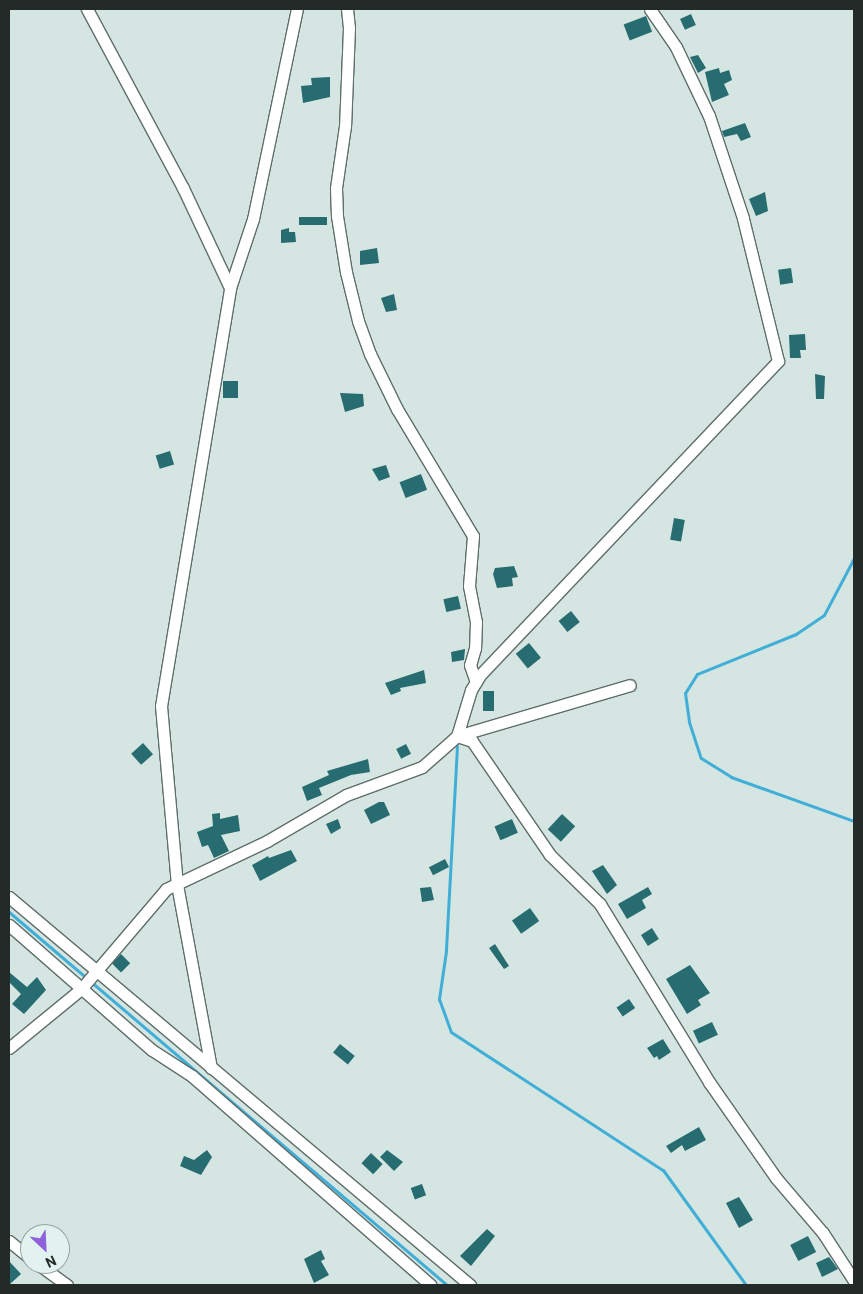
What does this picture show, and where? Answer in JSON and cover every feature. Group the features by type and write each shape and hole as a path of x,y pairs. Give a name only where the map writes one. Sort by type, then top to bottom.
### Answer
{"street":[{"path":"87,9 183,188 230,288"},
{"path":"211,1068 177,885 161,706 230,288 252,219 296,9"},
{"path":"347,9 349,28 345,126 336,188 337,216 346,272 358,321 370,354 396,408 473,536 468,586 476,622 470,664 476,682"},
{"path":"457,736 476,682 778,361 743,218 709,116 676,48 650,9"},
{"path":"9,1048 81,989 95,969 158,896 266,841 346,795 422,767 457,736 630,685"},
{"path":"457,736 472,741 550,855 600,904 709,1082 776,1178 823,1234 854,1281"},
{"path":"9,896 470,1285"},
{"path":"9,925 152,1050 192,1076 431,1285"},
{"path":"9,1241 20,1250"},
{"path":"52,1274 67,1285"}],"building":[{"path":"691,14 696,25 685,30 680,19"},
{"path":"646,16 652,32 630,40 624,25"},
{"path":"698,55 706,68 698,73 690,57"},
{"path":"719,68 720,73 729,70 732,80 724,84 729,95 712,102 705,72"},
{"path":"330,77 330,97 303,103 301,86 312,85 311,78"},
{"path":"745,123 751,137 741,141 737,134 724,137 722,131"},
{"path":"765,192 768,211 756,216 749,199"},
{"path":"299,217 327,217 327,225 299,225"},
{"path":"289,228 289,232 295,232 296,242 281,243 281,230"},
{"path":"377,248 379,263 360,265 360,251"},
{"path":"791,268 793,283 780,285 778,270"},
{"path":"394,294 397,310 386,312 381,298"},
{"path":"805,334 806,350 800,350 801,358 790,358 789,335"},
{"path":"815,374 825,376 824,399 816,399"},
{"path":"223,381 238,381 238,398 223,398"},
{"path":"340,393 363,394 364,406 345,412"},
{"path":"170,451 174,464 160,469 156,455"},
{"path":"386,465 390,477 379,481 372,469"},
{"path":"421,474 427,490 406,498 400,482"},
{"path":"674,518 685,520 681,542 670,540"},
{"path":"514,566 518,577 512,578 513,586 497,588 493,574 495,568"},
{"path":"458,596 461,609 446,612 443,599"},
{"path":"571,611 580,622 567,632 559,621"},
{"path":"529,643 541,658 528,668 516,654"},
{"path":"465,649 464,660 452,662 451,652"},
{"path":"424,670 426,683 400,688 401,691 391,695 385,683"},
{"path":"483,691 494,691 494,711 483,711"},
{"path":"143,743 153,754 141,765 131,754"},
{"path":"406,744 411,754 401,759 396,749"},
{"path":"368,759 370,772 351,775 319,788 322,795 307,801 302,787 329,775 327,771"},
{"path":"379,802 384,802 390,815 371,824 364,810"},
{"path":"220,813 220,819 238,815 240,831 221,835 229,851 214,858 208,845 202,847 197,832 213,826 212,814"},
{"path":"562,814 575,826 561,842 548,829"},
{"path":"338,819 341,828 331,834 326,824"},
{"path":"512,819 518,833 500,840 495,826"},
{"path":"291,850 297,861 260,881 252,865 268,856 269,858"},
{"path":"445,859 449,867 433,875 429,867"},
{"path":"603,865 617,885 607,894 592,871"},
{"path":"431,887 434,900 422,902 420,888"},
{"path":"648,887 652,894 642,900 646,908 627,919 618,904"},
{"path":"530,908 539,921 521,934 512,921"},
{"path":"652,928 659,939 648,946 641,935"},
{"path":"495,944 509,966 504,969 489,948"},
{"path":"121,954 130,963 121,972 112,963"},
{"path":"690,965 710,993 698,1000 701,1005 687,1014 666,979"},
{"path":"9,972 27,987 37,977 46,990 24,1014 12,1004 21,994 9,982"},
{"path":"629,999 635,1008 623,1017 617,1007"},
{"path":"712,1022 718,1035 699,1044 693,1031"},
{"path":"663,1039 671,1052 659,1060 657,1056 654,1058 647,1048"},
{"path":"340,1044 355,1056 348,1065 333,1053"},
{"path":"699,1127 706,1140 685,1151 682,1145 671,1153 666,1146"},
{"path":"207,1150 212,1157 201,1175 180,1166 184,1156 194,1160"},
{"path":"387,1150 403,1162 394,1171 380,1157"},
{"path":"371,1153 383,1164 373,1174 361,1163"},
{"path":"422,1184 426,1195 415,1199 411,1188"},
{"path":"739,1197 753,1220 739,1228 726,1203"},
{"path":"487,1229 495,1236 471,1266 460,1256"},
{"path":"808,1236 816,1252 798,1261 790,1245"},
{"path":"321,1250 325,1259 321,1261 329,1275 314,1283 304,1259"},
{"path":"829,1257 838,1269 822,1277 816,1263"},
{"path":"9,1261 21,1274 9,1285"}],"waterway":[{"path":"854,558 824,615 796,634 697,674 685,693 689,722 701,758 731,777 854,821"},
{"path":"457,746 446,951 439,999 451,1032 663,1170 746,1285"},
{"path":"9,912 447,1285"}]}
